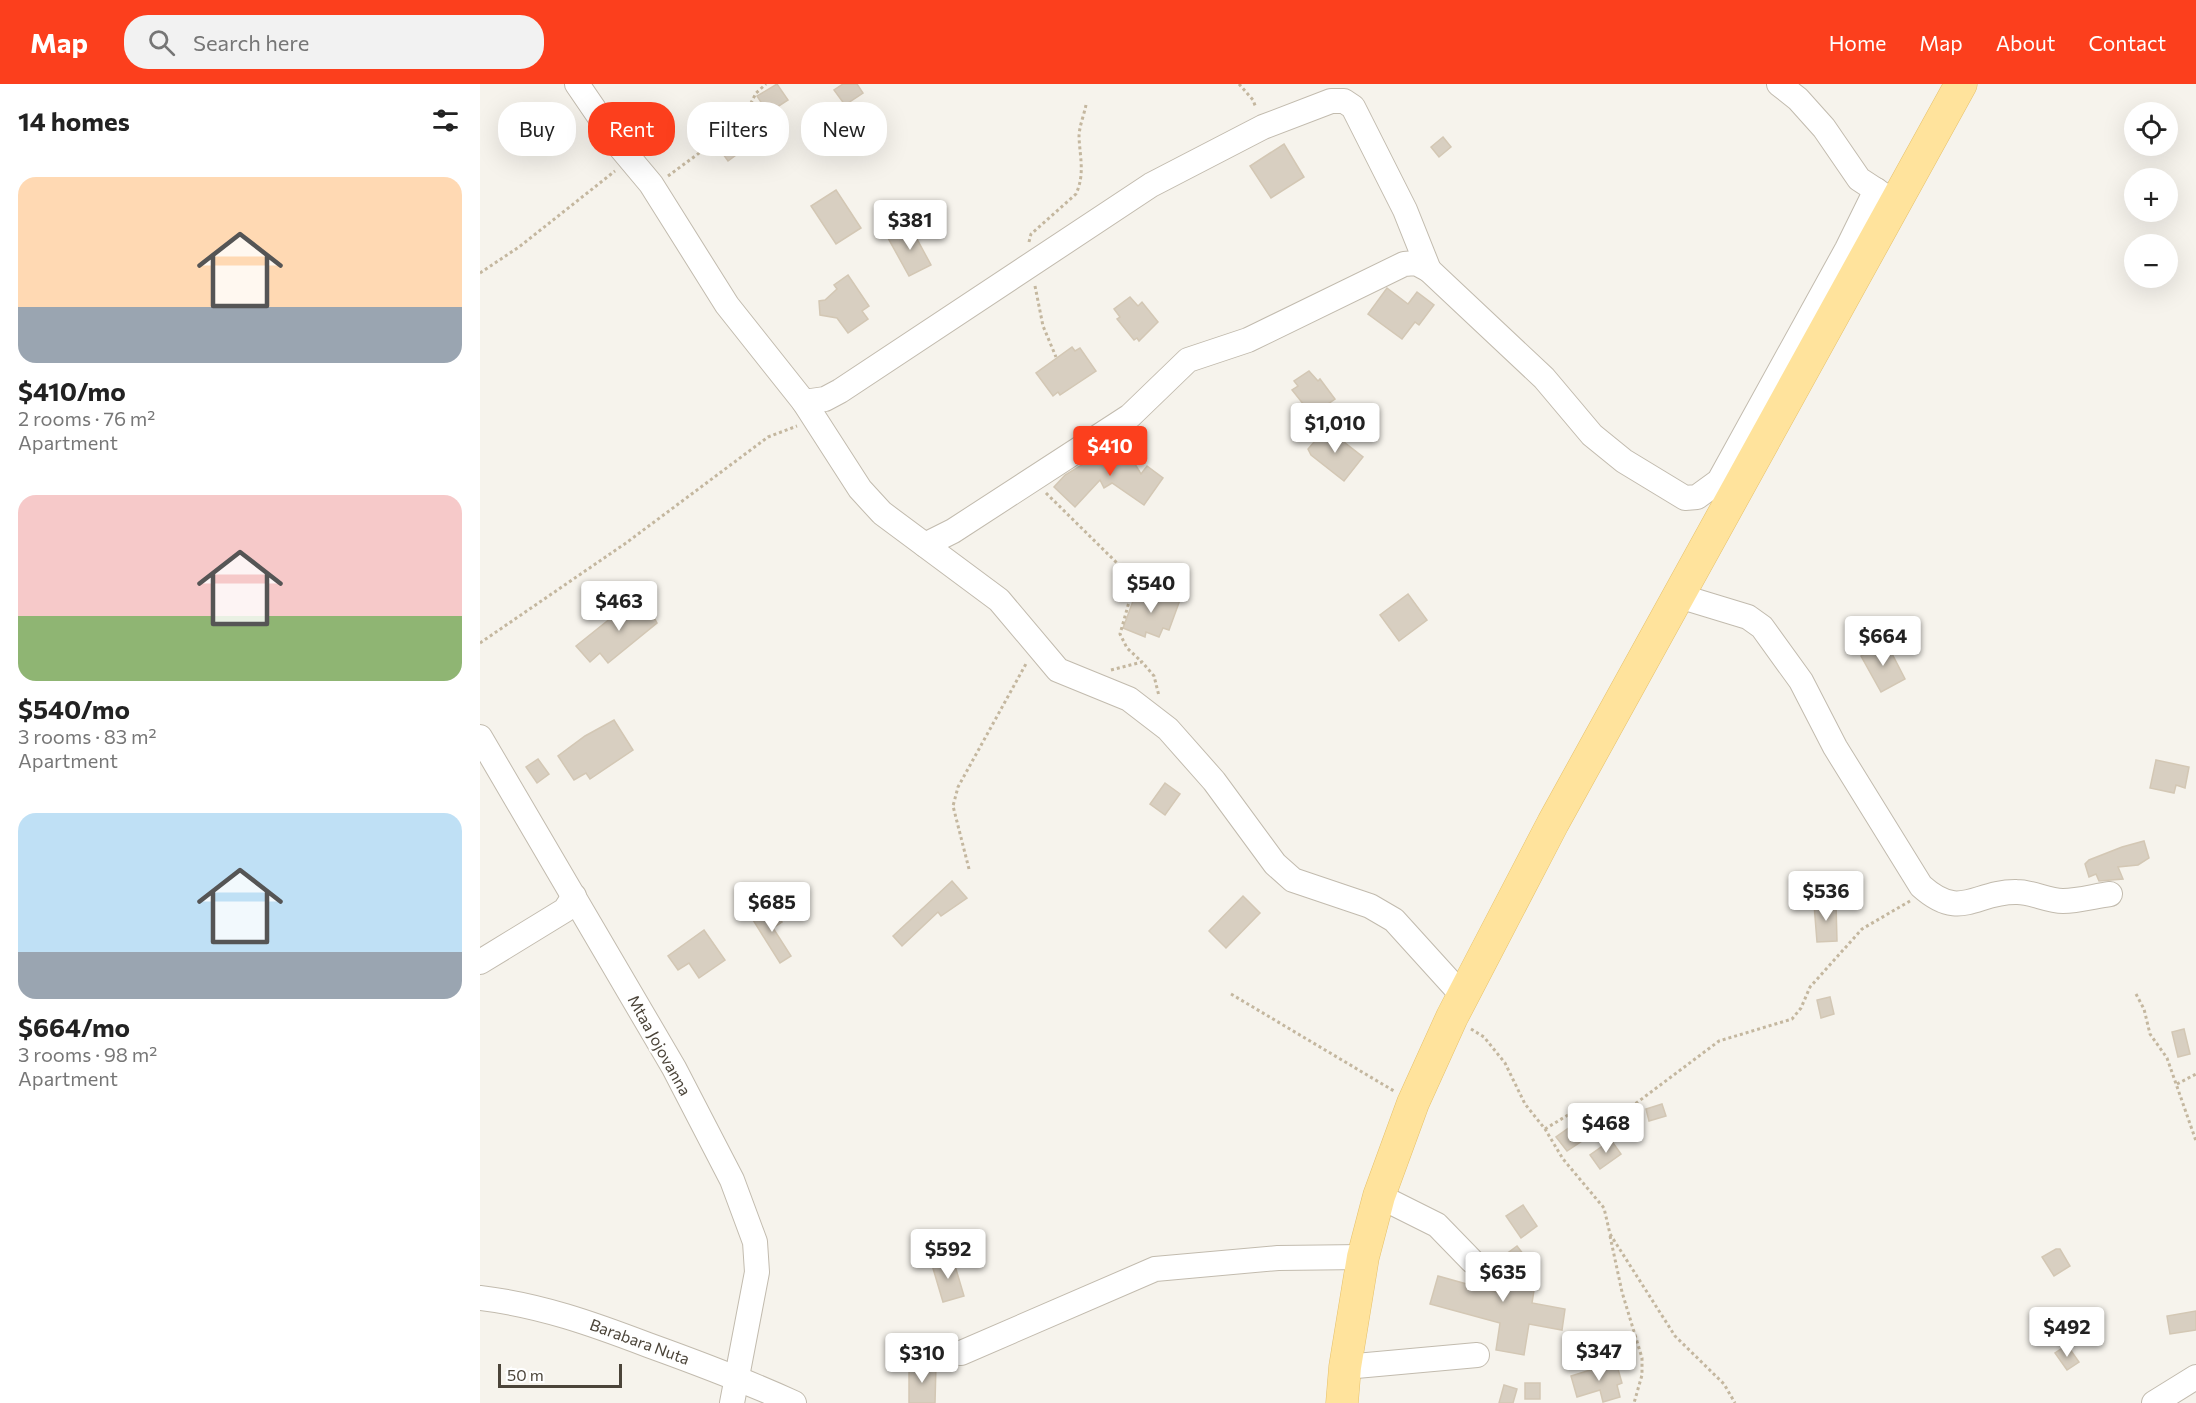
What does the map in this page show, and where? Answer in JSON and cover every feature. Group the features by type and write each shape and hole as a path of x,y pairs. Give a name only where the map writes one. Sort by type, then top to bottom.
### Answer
{"main road":[{"path":"1342,1403 1345,1367 1364,1257 1379,1196 1413,1103 1457,1006 1553,823 1679,596 1885,196 1961,84"}],"street":[{"path":"577,84 589,102"},
{"path":"925,545 952,531 1130,416 1188,360 1248,339 1404,264 1416,263 1429,270 1544,378 1592,435 1624,461 1685,498 1697,497 1719,481 1847,249 1885,196 1859,179 1824,128 1798,99 1779,84"},
{"path":"804,402 825,399 840,391 1151,185 1263,127 1331,101 1344,101 1353,107 1405,210 1429,270"},
{"path":"628,156 651,184 727,305 804,402 860,489 882,513 999,600 1058,670 1129,699 1168,729 1214,781 1275,864 1293,880 1370,906 1394,920 1457,1006"},
{"path":"1679,596 1748,616 1762,627 1801,681 1835,747 1921,886 1936,899 1961,905 2004,892 2019,892 2062,901 2110,894"},
{"name":"Mtaa Jojovanna","path":"480,737 674,1068 732,1180 755,1242 757,1272 732,1403"},
{"path":"480,962 565,910 574,896"},
{"path":"1379,1196 1437,1225 1472,1261"},
{"path":"961,1353 1155,1269 1278,1258 1364,1257"},
{"name":"Barabara Nuta","path":"480,1298 516,1302 568,1315 738,1378 794,1403"},
{"path":"1345,1367 1477,1355"},
{"path":"2154,1403 2196,1377"}],"path":[{"path":"651,184 663,180 725,134 737,131 756,93 766,84"},
{"path":"1239,84 1253,100 1263,127"},
{"path":"1056,357 1043,326 1032,263 1026,250 1031,234 1076,194 1080,185 1083,174 1079,135 1086,105"},
{"path":"480,273 519,247 619,168 620,156"},
{"path":"480,643 626,543 768,438 795,427 817,424"},
{"path":"1031,478 1116,563 1131,595 1120,634 1127,648 1142,662"},
{"path":"969,869 953,806 958,788 1025,667 1034,644"},
{"path":"1545,1130 1581,1107 1600,1111 1611,1122 1719,1041 1792,1018 1802,1008 1810,987 1833,958 1862,929 1907,906 1921,886"},
{"path":"1231,994 1413,1103"},
{"path":"2136,994 2144,1009 2150,1034 2167,1058 2196,1141"},
{"path":"1457,1006 1505,1063 1525,1104 1563,1158 1604,1208 1622,1292 1642,1358 1642,1375 1634,1403"},
{"path":"2177,1084 2196,1074"},
{"path":"1610,1234 1675,1336 1724,1384 1735,1403"}],"building":[{"path":"777,84 788,100 761,102 757,96"},
{"path":"843,84 857,84 863,93 850,102 843,102 834,90"},
{"path":"1443,137 1451,147 1439,157 1431,147"},
{"path":"1284,144 1304,177 1271,198 1250,166"},
{"path":"724,156 735,156 728,161"},
{"path":"836,190 861,228 836,244 811,206"},
{"path":"910,226 931,265 909,276 888,238"},
{"path":"848,275 869,306 862,311 868,319 848,333 837,318 820,315 819,301 825,300 837,289 834,285"},
{"path":"1387,288 1408,304 1417,292 1434,305 1419,325 1415,322 1402,339 1368,314"},
{"path":"1130,297 1138,306 1142,302 1158,322 1139,341 1137,338 1134,340 1117,319 1120,317 1114,309"},
{"path":"1072,347 1075,351 1080,348 1096,371 1060,395 1058,392 1053,396 1036,373"},
{"path":"1309,371 1318,381 1320,379 1335,399 1312,415 1292,390 1298,386 1294,381"},
{"path":"1326,428 1363,457 1344,481 1311,455 1308,449"},
{"path":"1121,441 1141,474 1147,466 1163,478 1144,505 1112,483 1104,488 1100,480 1075,507 1054,487 1065,475"},
{"path":"1159,591 1180,600 1169,630 1163,628 1159,637 1146,632 1145,637 1123,628 1136,593 1155,600"},
{"path":"641,594 657,623 608,663 600,653 590,662 576,646"},
{"path":"1408,594 1427,620 1399,641 1380,615"},
{"path":"1886,642 1905,679 1881,692 1861,656"},
{"path":"614,720 633,750 590,779 586,773 574,780 558,756 585,736"},
{"path":"538,759 549,774 537,783 526,767"},
{"path":"2156,760 2189,767 2185,788 2176,785 2174,793 2150,788"},
{"path":"1165,783 1180,794 1165,815 1150,804"},
{"path":"2144,841 2149,858 2138,865 2118,867 2123,879 2099,881 2096,874 2089,877 2085,864 2089,860"},
{"path":"952,881 967,898 941,916 938,912 902,946 893,936"},
{"path":"1243,896 1260,913 1226,948 1209,931"},
{"path":"1836,903 1837,941 1817,942 1814,904"},
{"path":"772,907 782,922 773,928 791,956 780,963 753,920"},
{"path":"704,930 725,960 699,978 689,963 678,970 668,956"},
{"path":"1830,997 1834,1014 1821,1018 1817,1000"},
{"path":"2184,1029 2190,1054 2178,1057 2172,1032"},
{"path":"1662,1104 1666,1116 1649,1121 1646,1109"},
{"path":"1577,1122 1588,1137 1567,1151 1556,1137"},
{"path":"1611,1140 1621,1154 1600,1169 1590,1155"},
{"path":"1523,1205 1537,1226 1521,1238 1506,1216"},
{"path":"1517,1246 1537,1272 1532,1303 1565,1309 1562,1330 1529,1324 1524,1355 1496,1350 1500,1323 1430,1304 1438,1276 1499,1293 1505,1255"},
{"path":"2060,1249 2070,1266 2054,1276 2042,1257"},
{"path":"953,1259 964,1296 943,1302 932,1265"},
{"path":"2196,1311 2196,1330 2170,1334 2167,1316"},
{"path":"2067,1345 2079,1362 2067,1370 2055,1353"},
{"path":"1616,1362 1622,1383 1617,1385 1620,1397 1603,1402 1600,1390 1577,1397 1571,1376"},
{"path":"909,1364 936,1365 935,1403 909,1403"},
{"path":"1525,1383 1540,1383 1540,1399 1525,1399"},
{"path":"1504,1385 1517,1389 1513,1403 1499,1403"}]}
